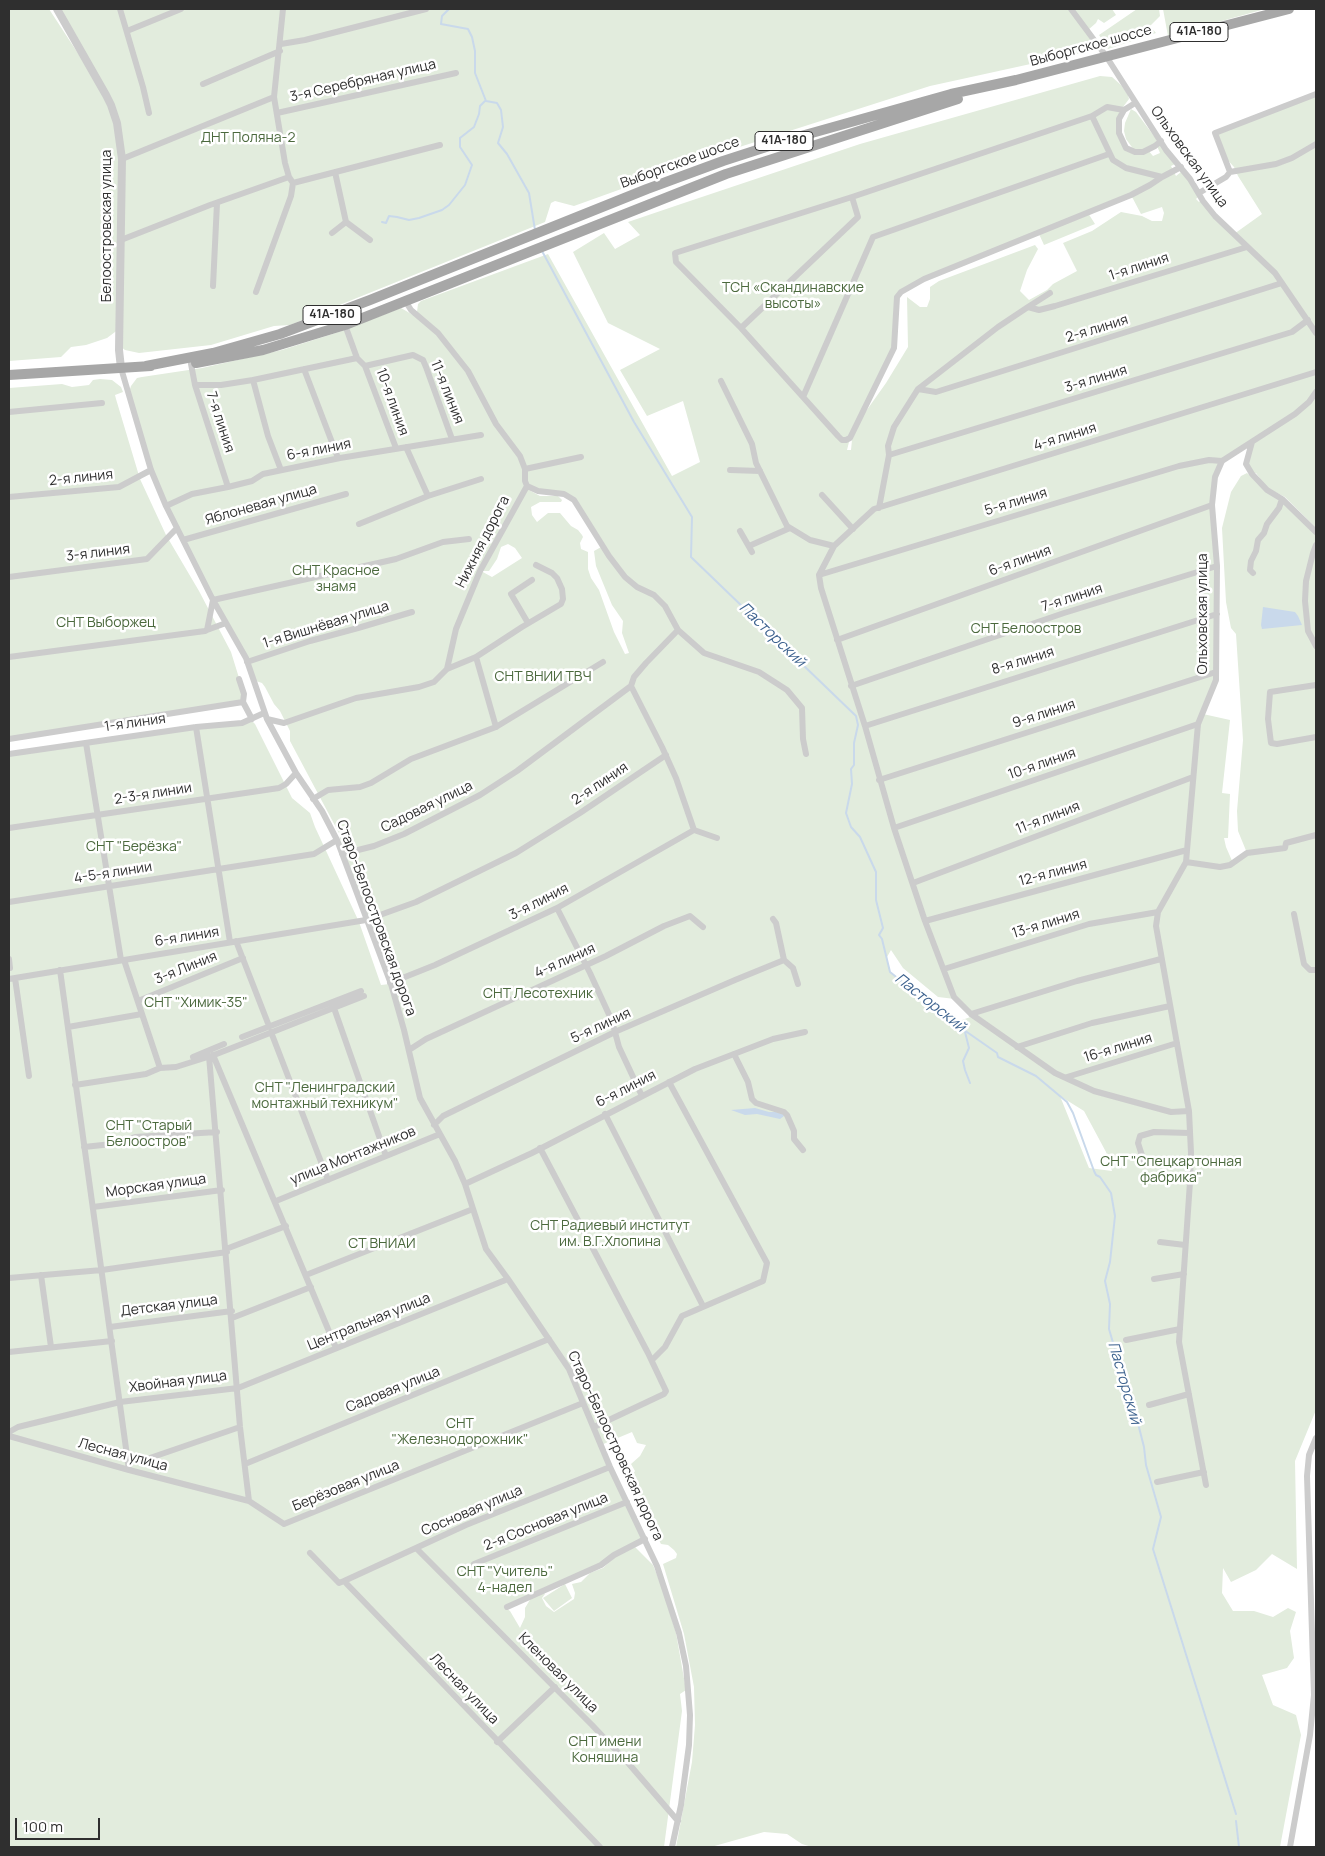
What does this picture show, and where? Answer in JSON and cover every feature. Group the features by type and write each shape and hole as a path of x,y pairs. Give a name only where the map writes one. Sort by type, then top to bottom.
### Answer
{"main road":[{"name":"Выборгское шоссе","path":"146,366 221,351 280,334 723,161 794,138 951,94 1016,80 1289,9"},
{"name":"Выборгское шоссе","path":"406,302 726,174 1016,80"},
{"name":"41А-180","path":"9,375 191,364 263,350 312,336 406,302"}],"street":[{"name":"Белоостровская улица","path":"58,9 111,105 115,116 122,159 119,350 121,368"},
{"path":"120,9 149,113"},
{"path":"127,31 182,9"},
{"path":"256,292 291,196 291,180 285,163 274,97 283,9"},
{"path":"203,84 280,47 426,9"},
{"name":"Ольховская улица","path":"1071,9 1106,56 1135,103 1215,216 1265,262 1282,283 1316,333"},
{"name":"3-я Серебряная улица","path":"277,113 456,73"},
{"path":"1230,172 1215,133 1316,94"},
{"path":"122,159 274,97"},
{"path":"1135,103 1124,110 1119,119 1119,133 1126,148 1135,152 1143,152 1161,141"},
{"path":"1124,110 1107,107 1092,116 852,197 675,253 676,262 741,328 802,398 842,440 850,438 894,348 897,297 901,292 924,279 1131,195 1150,186 1180,167"},
{"path":"1092,116 1113,160 1126,168 1162,177"},
{"path":"1199,193 1226,177 1230,172 1276,164 1292,158 1316,144"},
{"path":"121,240 217,203 291,180 335,172 440,145"},
{"path":"802,398 873,237 1109,154"},
{"path":"335,172 346,222 370,240"},
{"path":"741,328 858,217 852,197"},
{"path":"213,286 217,203"},
{"path":"332,233 346,222"},
{"name":"1-я линия","path":"1028,307 1039,310 1247,247"},
{"name":"2-я линия","path":"918,389 936,392 1282,283"},
{"path":"879,508 889,455 888,446 894,427 918,389 998,326 1050,293"},
{"path":"406,302 411,310 438,333 473,379 485,406 517,452 525,469 527,486 538,491 564,494 572,498 625,577 637,587 654,595 665,606 678,630 704,653 759,672 787,690 802,708 803,739 806,754"},
{"name":"3-я линия","path":"889,455 1292,332 1308,320"},
{"path":"345,324 357,358 365,366"},
{"name":"11-я линия","path":"365,366 413,355 422,360 452,439"},
{"path":"195,385 252,380 357,358"},
{"name":"7-я линия","path":"191,364 195,385 228,487"},
{"name":"10-я линия","path":"365,366 396,448"},
{"name":"Старо-Белоостровская дорога","path":"121,368 151,470 176,528 247,662 265,716 296,773 322,811 337,840 390,983 420,1098 465,1184 486,1249 569,1369 610,1467 657,1566 679,1633 690,1715 689,1745 678,1821 672,1847"},
{"path":"304,369 338,458"},
{"name":"4-я линия","path":"834,546 873,510 1316,372"},
{"path":"252,380 280,470"},
{"path":"721,381 752,444 756,463 787,526 810,540 834,546 819,575 821,588 865,726 894,828 925,921 954,997 971,1014 1055,1073 1094,1091 1171,1112 1189,1112"},
{"path":"1222,461 1296,414 1309,402 1316,392"},
{"path":"9,412 102,403"},
{"name":"6-я линия","path":"166,506 192,494 228,487 280,470 396,448 481,436"},
{"path":"1252,442 1247,457 1247,466 1261,485 1282,499 1316,532"},
{"path":"406,447 428,496"},
{"path":"525,469 580,457"},
{"name":"5-я линия","path":"819,575 1179,466 1209,460 1222,461"},
{"name":"Ольховская улица","path":"1186,862 1198,724 1212,694 1216,680 1217,566 1212,504 1215,477 1222,461"},
{"name":"2-я линия","path":"9,498 119,487 151,470"},
{"path":"730,470 760,471"},
{"path":"359,524 428,496 481,479"},
{"name":"Нижняя дорога","path":"447,669 456,629 480,570 527,486"},
{"name":"Яблоневая улица","path":"183,540 346,494"},
{"path":"822,496 853,529"},
{"path":"1252,573 1250,570 1251,561 1256,551 1258,540 1279,508 1282,499"},
{"name":"6-я линия","path":"837,640 1212,504"},
{"name":"3-я линия","path":"9,577 147,560 176,528"},
{"path":"740,531 750,549 790,528"},
{"path":"208,630 213,600 396,559 443,542 469,539"},
{"path":"1316,545 1306,581 1305,602 1308,631 1316,646"},
{"path":"265,716 284,723 356,698 419,687 434,682 447,669 476,658 528,623 558,606 563,599 560,583 552,573 536,565"},
{"name":"7-я линия","path":"851,686 1064,613 1217,566"},
{"path":"528,623 511,594 532,580"},
{"name":"1-я Вишнёвая улица","path":"247,662 310,641 412,612"},
{"name":"8-я линия","path":"865,726 1217,614"},
{"path":"9,657 208,630 226,622"},
{"path":"678,630 646,662 634,677 631,686 666,755 694,830 717,838"},
{"path":"476,658 496,727"},
{"path":"450,660 456,664"},
{"path":"313,799 328,790 360,787 371,783 411,759 496,727 603,662"},
{"name":"9-я линия","path":"879,780 1216,672"},
{"path":"239,679 244,694 243,702 252,719"},
{"path":"1316,685 1270,692 1268,719 1271,743 1277,744 1316,737"},
{"name":"Садовая улица","path":"342,854 374,846 437,818 480,795 517,771 631,686"},
{"path":"9,739 243,702"},
{"name":"1-я линия","path":"9,754 196,727 242,723 265,716"},
{"name":"10-я линия","path":"894,828 1198,724"},
{"path":"196,727 218,869 233,942 243,958 328,1180"},
{"path":"86,743 122,960 160,1068"},
{"name":"2-я линия","path":"366,920 416,902 516,853 666,755"},
{"name":"2-3-я линии","path":"9,828 279,788 286,784 296,773"},
{"name":"11-я линия","path":"912,883 1193,777"},
{"name":"3-я линия","path":"390,983 458,954 556,908 694,830"},
{"path":"1206,1485 1179,1342 1190,1182 1189,1112 1161,959 1156,926 1158,912 1186,862 1220,866 1230,865 1247,853 1285,848 1286,843 1316,836"},
{"name":"4-5-я линии","path":"9,902 314,854 337,840"},
{"name":"12-я линия","path":"925,921 1187,850"},
{"path":"556,908 590,973 612,1021 619,1047 642,1096"},
{"name":"13-я линия","path":"944,969 1089,924 1158,912"},
{"path":"1294,914 1304,964 1310,970 1316,970"},
{"name":"4-я линия","path":"409,1050 441,1032 585,966 664,926 690,916 703,927"},
{"path":"774,919 784,960 793,968 798,984"},
{"name":"6-я линия","path":"12,978 366,920"},
{"name":"3-я Линия","path":"138,1001 243,958"},
{"path":"9,959 10,968"},
{"path":"971,1014 1077,981 1161,959"},
{"name":"5-я линия","path":"434,1125 443,1116 614,1033 784,960"},
{"path":"60,970 129,1470"},
{"path":"12,978 29,1076"},
{"path":"75,1085 146,1074 160,1068 176,1067 270,1029 363,993 334,1008 270,1029 242,1037"},
{"path":"1017,1047 1092,1023 1170,1006"},
{"path":"334,1008 386,1156"},
{"path":"68,1027 142,1014"},
{"name":"6-я линия","path":"465,1184 494,1172 695,1069 773,1039 804,1032"},
{"name":"16-я линия","path":"1067,1077 1177,1043"},
{"path":"188,1060 210,1054 224,1044"},
{"path":"210,1054 240,1427 249,1501"},
{"path":"210,1054 276,1201 336,1348"},
{"path":"734,1054 748,1082 752,1099 756,1103 784,1112 794,1132 794,1139 803,1150"},
{"path":"652,1360 665,1347 682,1316 763,1281 767,1263 669,1082"},
{"path":"605,1114 703,1306"},
{"path":"84,1147 112,1144 136,1137 217,1132"},
{"path":"1146,1165 1138,1144 1140,1136 1154,1132 1190,1133"},
{"name":"улица Монтажников","path":"276,1201 440,1134"},
{"path":"540,1148 652,1360 666,1391 664,1394 594,1427"},
{"name":"Морская улица","path":"93,1207 222,1190"},
{"path":"306,1275 473,1209"},
{"path":"9,1278 102,1270 227,1250 286,1226"},
{"path":"1160,1242 1185,1245"},
{"path":"1154,1279 1184,1274"},
{"path":"41,1275 52,1347"},
{"name":"Центральная улица","path":"238,1388 508,1279"},
{"name":"Детская улица","path":"110,1327 232,1314 311,1286"},
{"path":"1126,1340 1180,1329"},
{"name":"Садовая улица","path":"246,1464 549,1339"},
{"path":"9,1352 112,1341"},
{"name":"Хвойная улица","path":"9,1432 18,1427 120,1402 238,1388"},
{"path":"1149,1405 1189,1394"},
{"name":"Берёзовая улица","path":"284,1524 583,1403"},
{"path":"147,1458 240,1427"},
{"name":"Лесная улица","path":"9,1436 249,1501 284,1524"},
{"path":"1290,1847 1310,1735 1314,1696 1307,1476 1309,1454 1316,1438"},
{"name":"Сосновая улица","path":"344,1581 466,1525 610,1467"},
{"path":"1157,1482 1204,1472"},
{"name":"2-я Сосновая улица","path":"474,1564 628,1502"},
{"path":"507,1607 601,1566 614,1555 645,1539"},
{"name":"Кленовая улица","path":"416,1548 629,1764 678,1821"},
{"name":"Лесная улица","path":"310,1552 339,1583 344,1581 600,1847"},
{"path":"497,1742 555,1687"}],"green space":[{"name":"ДНТ Поляна-2","path":"9,9 49,9 81,58 56,9 1112,9 1116,15 1104,23 1098,19 1088,30 1094,40 1090,51 930,86 727,151 574,206 555,201 551,203 545,222 290,325 274,326 211,345 139,353 125,350 121,347 119,329 107,338 86,345 71,347 61,357 9,361"},
{"path":"1137,9 1159,9 1160,16 1150,26 1156,33 1108,49 1099,35"},
{"path":"1163,9 1265,9 1168,36"},
{"path":"1100,76 1112,77 1121,85 1129,99 1120,111 1117,134 1124,149 1148,150 1153,156 1160,153 1157,146 1160,145 1175,164 1171,166 1176,176 1181,172 1190,182 1198,197 1196,199 1199,202 1201,200 1234,234 1262,214 1234,167 1222,154 1215,133 1316,93 1316,528 1285,497 1267,488 1256,473 1252,473 1247,466 1252,443 1222,461 1215,477 1212,506 1216,564 1216,679 1203,714 1230,720 1222,793 1230,794 1228,838 1224,838 1233,863 1247,853 1238,831 1237,811 1243,740 1236,634 1231,628 1226,602 1222,528 1231,492 1241,476 1247,473 1316,535 1316,1410 1295,1461 1297,1569 1272,1554 1256,1570 1231,1582 1223,1568 1222,1593 1233,1611 1254,1611 1273,1617 1288,1608 1296,1612 1290,1631 1294,1658 1287,1668 1262,1675 1273,1705 1296,1715 1301,1735 1280,1847 812,1847 802,1844 787,1834 764,1832 711,1847 676,1847 692,1762 695,1725 694,1687 684,1634 663,1564 676,1558 677,1554 668,1545 661,1544 644,1511 639,1488 632,1482 631,1477 635,1471 631,1464 640,1456 646,1445 637,1443 632,1432 601,1445 643,1540 601,1565 506,1608 510,1611 520,1628 525,1617 525,1608 531,1598 543,1592 545,1594 542,1598 546,1606 554,1612 574,1599 575,1593 572,1584 581,1582 590,1573 603,1568 615,1557 635,1547 653,1565 676,1633 686,1690 680,1694 682,1711 664,1847 9,1847 9,754 251,720 255,724 292,798 310,813 359,922 381,985 390,984 339,847 340,835 290,741 290,731 280,711 262,683 253,680 246,658 214,602 151,469 129,392 131,386 137,378 202,368 282,350 342,331 401,308 413,315 417,312 418,304 421,301 548,254 672,476 700,462 683,401 647,416 620,370 660,349 608,323 573,252 604,233 615,249 640,235 628,222 860,144","holes":["1131,195 1141,214 1162,207 1164,213 1162,221 1152,221 1142,216 1121,212 1092,231 1063,243 1077,271 1029,300 1020,291 1027,270 1038,249 1035,245 939,281 930,287 930,299 927,307 920,307 907,297 908,347 864,414 852,440 851,450 847,450 850,438 894,348 897,297 924,279 1039,234 1044,245 1095,224 1088,213","527,489 572,498 603,546 594,551 596,566 612,605 623,621 622,633 629,653 625,654 614,632 599,590 591,578 588,569 588,552 581,549 582,535 560,513 548,513 537,522 532,515 531,507 540,502 561,502 562,500 558,496 540,496","508,544 515,548 522,558 492,577 481,571 489,571 497,559 501,547","891,950 903,968 938,997 955,999 973,1016 954,1023 890,972 887,957","1060,1096 1084,1111 1106,1152 1112,1171 1089,1168"]},
{"path":"1131,109 1136,112 1157,140 1155,145 1143,150 1134,150 1126,139 1125,123"},
{"name":"СНТ Выборжец","path":"93,380 112,380 121,387 123,392 115,395 140,479 166,535 199,591 231,652 244,694 242,702 9,739 9,388 62,384 72,387 89,385"},
{"path":"565,1584 572,1598 554,1611 543,1598"}],"water":[{"path":"1263,607 1295,612 1302,625 1262,629"},
{"path":"755,1108 776,1112 784,1116 780,1119 757,1114 745,1115 731,1110"}],"waterway":[{"name":"Пасторский","path":"449,9 442,16 441,24 468,29 472,37 475,51 475,73 486,101 497,103 501,110 503,127 498,143 507,154 529,193 535,230"},
{"path":"382,222 386,223 389,216 409,220 419,218 442,210 449,205 465,185 472,165 460,147 460,138 474,127 480,106 485,101"},
{"name":"Пасторский","path":"542,251 634,422 692,517 691,557 856,716 858,725 854,743 854,765 851,769 852,784 846,813 851,827 860,837 876,872 876,900 883,928 879,935 882,939 890,972 954,1023 997,1053 998,1057 1036,1076 1067,1102 1073,1113 1094,1171 1111,1193 1115,1216 1110,1262 1105,1281 1110,1304 1109,1329 1118,1368 1131,1396 1144,1447 1146,1465 1161,1517 1153,1549 1236,1814"},
{"path":"965,1032 969,1048 963,1061 970,1083"},
{"path":"1236,1821 1239,1847"}],"park label":[{"name":"ТСН «Скандинавские высоты»","path":"793,296"},
{"name":"СНТ Красное знамя","path":"336,580"},
{"name":"СНТ Белоостров","path":"1026,629"},
{"name":"СНТ ВНИИ ТВЧ","path":"543,677"},
{"name":"СНТ \"Берёзка\"","path":"134,847"},
{"name":"СНТ Лесотехник","path":"538,994"},
{"name":"СНТ \"Химик-35\"","path":"196,1003"},
{"name":"СНТ \"Ленинградский монтажный техникум\"","path":"325,1096"},
{"name":"СНТ \"Старый Белоостров\"","path":"149,1134"},
{"name":"СНТ \"Спецкартонная фабрика\"","path":"1171,1170"},
{"name":"СНТ Радиевый институт им. В.Г.Хлопина","path":"610,1234"},
{"name":"СТ ВНИАИ","path":"382,1244"},
{"name":"СНТ \"Железнодорожник\"","path":"460,1432"},
{"name":"СНТ \"Учитель\" 4-надел","path":"505,1580"},
{"name":"СНТ имени Коняшина","path":"605,1750"}]}
